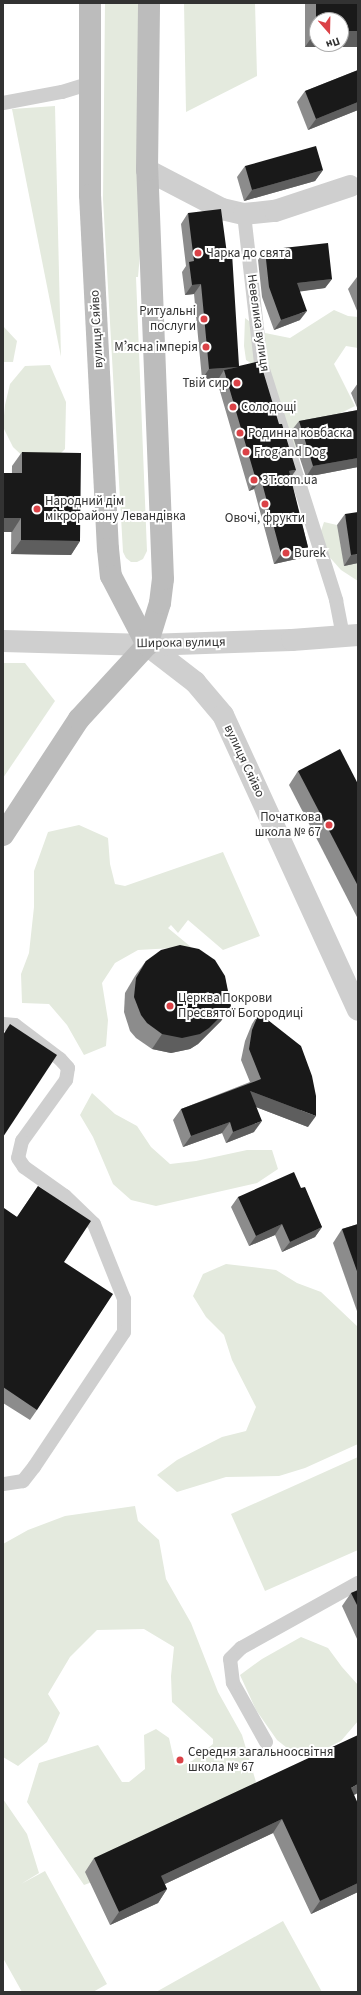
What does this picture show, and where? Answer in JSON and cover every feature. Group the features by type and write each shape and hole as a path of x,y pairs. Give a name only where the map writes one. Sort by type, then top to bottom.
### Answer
{"main road":[{"name":"вулиця Сяйво","path":"90,3 88,84 90,195 108,549 111,576 147,645"},
{"path":"3,835 79,719 147,645 160,603 163,579 147,170 149,3"}],"street":[{"path":"147,170 222,209 244,214 275,211 350,186"},
{"name":"Широка вулиця","path":"3,641 147,645 292,640 350,636"},
{"name":"вулиця Сяйво","path":"147,645 194,682 223,715 355,997"}],"lane":[{"path":"3,103 62,92 88,84"},
{"name":"Невелика вулиця","path":"244,214 262,363 336,600 350,636"},
{"path":"3,1024 15,1024 60,1059 68,1068 66,1080 22,1141 18,1158 24,1167 66,1196 94,1224 124,1299 124,1332 34,1467 23,1481 3,1484"},
{"path":"266,1742 233,1683 230,1659 240,1648 358,1583"}],"shaded area":[{"path":"105,3 145,3 141,242 138,277 136,277 147,551 143,559 137,562 131,562 126,558 123,552 103,199"},
{"path":"184,3 255,3 257,76 186,112"},
{"path":"55,106 61,357 12,109"},
{"path":"334,310 348,316 358,317 358,348 346,346 334,364 355,406 323,422 303,425 297,451 282,460 269,375 246,360 244,346 245,318 265,333 290,338"},
{"path":"3,326 17,341 13,362 3,362"},
{"path":"50,365 66,402 65,449 56,458 29,462 13,447 3,427 5,405 10,384 25,366"},
{"path":"324,522 337,525 358,565 358,581 341,570 317,543"},
{"path":"3,663 25,663 55,701 3,778"},
{"path":"79,825 108,838 110,864 115,884 125,886 223,852 260,936 223,950 188,920 178,933 171,925 168,928 191,947 138,950 115,963 102,983 108,1020 106,1046 84,1055 67,1025 49,1004 22,1003 21,974 29,953 34,907 34,871 48,832"},
{"path":"92,1093 115,1114 137,1126 151,1147 170,1164 196,1161 247,1150 272,1150 278,1169 257,1183 156,1206 131,1200 113,1184 93,1137 80,1115"},
{"path":"226,1264 276,1270 297,1283 321,1292 358,1327 358,1444 305,1468 279,1476 226,1477 177,1492 157,1475 177,1460 222,1437 246,1431 256,1407 232,1360 224,1335 206,1317 193,1296 203,1274"},
{"path":"358,1457 358,1550 265,1591 231,1514"},
{"path":"135,1506 138,1521 159,1540 166,1579 191,1623 218,1692 242,1735 256,1782 242,1802 154,1859 84,1885 27,1802 39,1763 98,1745 122,1782 129,1782 145,1769 144,1735 156,1729 169,1738 175,1765 182,1765 192,1761 213,1744 213,1739 172,1702 171,1676 174,1647 144,1629 97,1630 70,1657 48,1694 60,1713 47,1742 18,1766 3,1757 3,1544 28,1530 65,1516"},
{"path":"301,1637 328,1648 358,1685 358,1721 341,1741 317,1753 296,1755 277,1740 256,1710 240,1675 262,1659"},
{"path":"3,1799 27,1834 39,1873 21,1884 45,1871 107,1984 93,1992 22,1992 3,1958"},
{"path":"283,1921 322,1992 156,1992"}],"building":[{"path":"316,3 358,3 358,31 349,31 349,12 316,12"},
{"path":"358,70 358,102 316,119 305,91"},
{"path":"316,146 323,170 252,190 245,166"},
{"path":"221,209 227,254 232,253 239,366 260,361 279,424 282,424 296,470 289,471 308,547 281,554 261,479 256,480 224,370 238,367 209,369 201,284 192,285 189,262 194,261 188,213"},
{"path":"328,243 332,279 297,283 307,311 281,320 269,287 265,250"},
{"path":"358,410 358,458 313,466 299,421"},
{"name":"Народний дім мікрорайону Левандівка","path":"22,452 81,453 80,541 21,540 21,518 3,518 3,473 22,473"},
{"path":"358,512 358,554 351,555 345,514"},
{"path":"340,749 358,784 358,886 298,771"},
{"name":"Церква Покрови Пресвятої Богородиці","path":"180,945 199,949 215,960 225,976 231,1006 209,1028 200,1034 182,1038 162,1034 147,1023 141,1015 134,997 136,978 146,961 161,950"},
{"path":"259,1013 301,1046 312,1076 316,1096 316,1116 250,1091 262,1121 233,1132 230,1122 191,1136 181,1109 261,1079 249,1049 252,1030"},
{"path":"10,1024 57,1055 3,1137 3,1035"},
{"path":"294,1172 301,1188 305,1187 322,1227 290,1242 282,1224 256,1236 238,1197"},
{"path":"38,1186 91,1221 64,1262 113,1294 37,1410 3,1387 3,1209 4,1208 17,1217"},
{"path":"358,1224 358,1274 342,1229"},
{"path":"358,1590 358,1607 351,1593"},
{"path":"358,1735 358,1784 351,1788 358,1804 358,1883 320,1901 282,1819 161,1876 167,1889 119,1912 94,1858"}],"place":[{"name":"Чарка до свята","path":"198,253"},
{"name":"Ритуальні послуги","path":"204,319"},
{"name":"Мʼясна імперія","path":"206,347"},
{"name":"Твій сир","path":"237,383"},
{"name":"Солодощі","path":"233,407"},
{"name":"Родинна ковбаска","path":"240,433"},
{"name":"Frog and Dog","path":"246,452"},
{"name":"3T.com.ua","path":"254,480"},
{"name":"Овочі, фрукти","path":"265,504"},
{"name":"Народний дім мікрорайону Левандівка","path":"37,509"},
{"name":"Burek","path":"286,553"},
{"name":"Початкова школа № 67","path":"329,825"},
{"name":"Церква Покрови Пресвятої Богородиці","path":"170,1006"},
{"name":"Середня загальноосвітня школа № 67","path":"180,1760"}]}
